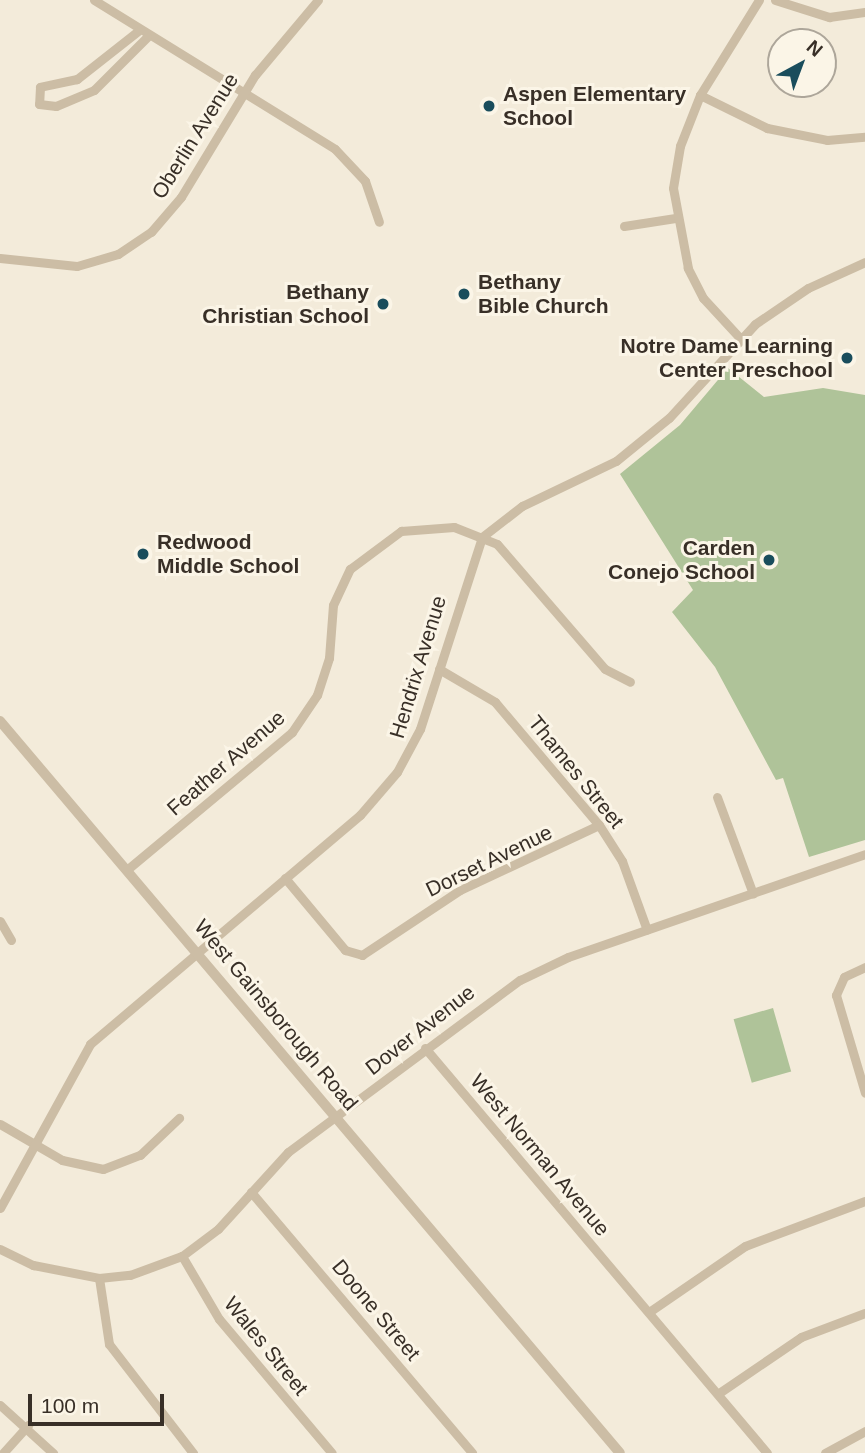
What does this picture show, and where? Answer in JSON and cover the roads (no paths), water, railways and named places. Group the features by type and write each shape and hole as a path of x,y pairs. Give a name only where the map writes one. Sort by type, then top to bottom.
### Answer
{"street":[{"path":"94,0 147,37 352,164 374,199 379,222"},
{"path":"739,337 703,298 675,218 677,158 700,96 759,0"},
{"path":"775,0 829,17 865,12"},
{"name":"Oberlin Avenue","path":"0,258 77,266 135,244 181,197 241,94 316,1"},
{"path":"138,31 77,79 40,87 39,104 57,106 94,90 147,37"},
{"path":"700,96 767,128 827,140 865,137"},
{"path":"624,226 675,218"},
{"path":"482,537 522,506 595,474 638,445 739,337 808,288 865,262"},
{"name":"Feather Avenue","path":"129,868 272,750 308,711 329,658 333,605 363,554 416,527 454,527 482,537 527,573 605,668 630,682"},
{"name":"Hendrix Avenue","path":"0,1208 90,1044 368,807 397,772 420,729 482,537"},
{"name":"Thames Street","path":"439,669 495,702 599,825 622,861 647,930"},
{"name":"West Gainsborough Road","path":"0,721 129,868 620,1453"},
{"path":"717,797 753,894"},
{"name":"Dorset Avenue","path":"285,878 345,950 362,955 460,890 599,825"},
{"name":"Dover Avenue","path":"0,1249 33,1265 99,1278 130,1275 182,1256 335,1116 520,980 647,930 865,855"},
{"path":"0,921 11,940"},
{"path":"865,967 840,982 838,1007 864,1082 865,1093"},
{"name":"West Norman Avenue","path":"425,1048 767,1453"},
{"path":"0,1124 62,1160 103,1169 140,1155 178,1118"},
{"name":"Doone Street","path":"251,1192 472,1453"},
{"path":"649,1312 745,1246 865,1201"},
{"name":"Wales Street","path":"182,1256 219,1319 332,1453"},
{"path":"99,1278 109,1344 193,1453"},
{"path":"719,1393 801,1337 865,1313"},
{"path":"0,1405 28,1425 53,1453"},
{"path":"3,1453 28,1425"},
{"path":"825,1453 865,1431"}],"place":[{"name":"Aspen Elementary School","path":"489,106"},
{"name":"Bethany Bible Church","path":"464,294"},
{"name":"Bethany Christian School","path":"383,304"},
{"name":"Notre Dame Learning Center Preschool","path":"847,358"},
{"name":"Redwood Middle School","path":"143,554"},
{"name":"Carden Conejo School","path":"769,560"}]}
